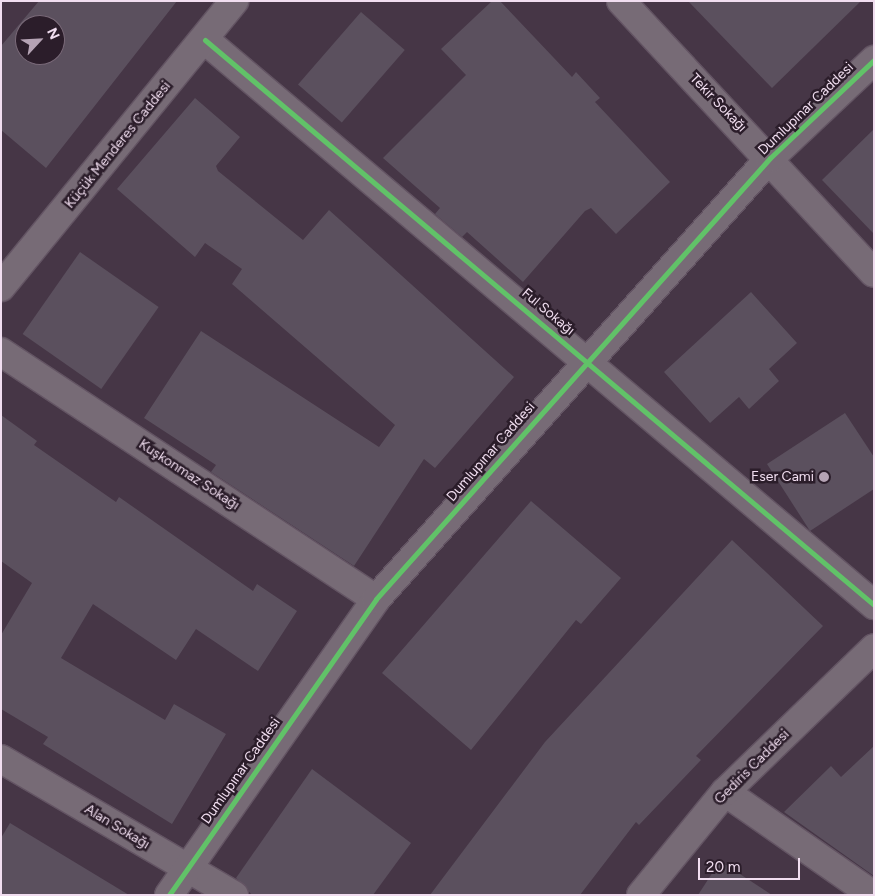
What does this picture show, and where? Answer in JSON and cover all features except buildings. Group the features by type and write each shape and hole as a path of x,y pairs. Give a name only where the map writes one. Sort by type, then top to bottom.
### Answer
{"street":[{"name":"Küçük Menderes Caddesi","path":"1,287 205,40 234,1"},
{"name":"Tekir Sokağı","path":"621,1 770,158 874,273"},
{"name":"Ful Sokağı","path":"205,40 587,360 874,605"},
{"name":"Dumlupınar Caddesi","path":"169,895 376,599 587,360 770,158 874,60"},
{"name":"Kuşkonmaz Sokağı","path":"1,352 376,599"},
{"name":"Gediris Caddesi","path":"641,895 725,792 874,648"},
{"name":"Alan Sokağı","path":"1,758 234,895"},
{"path":"725,792 873,895"}],"cycle path":[{"path":"205,40 874,605"},
{"path":"169,895 376,599 770,158 874,60"}],"place":[{"name":"Eser Cami","path":"824,477"}]}
